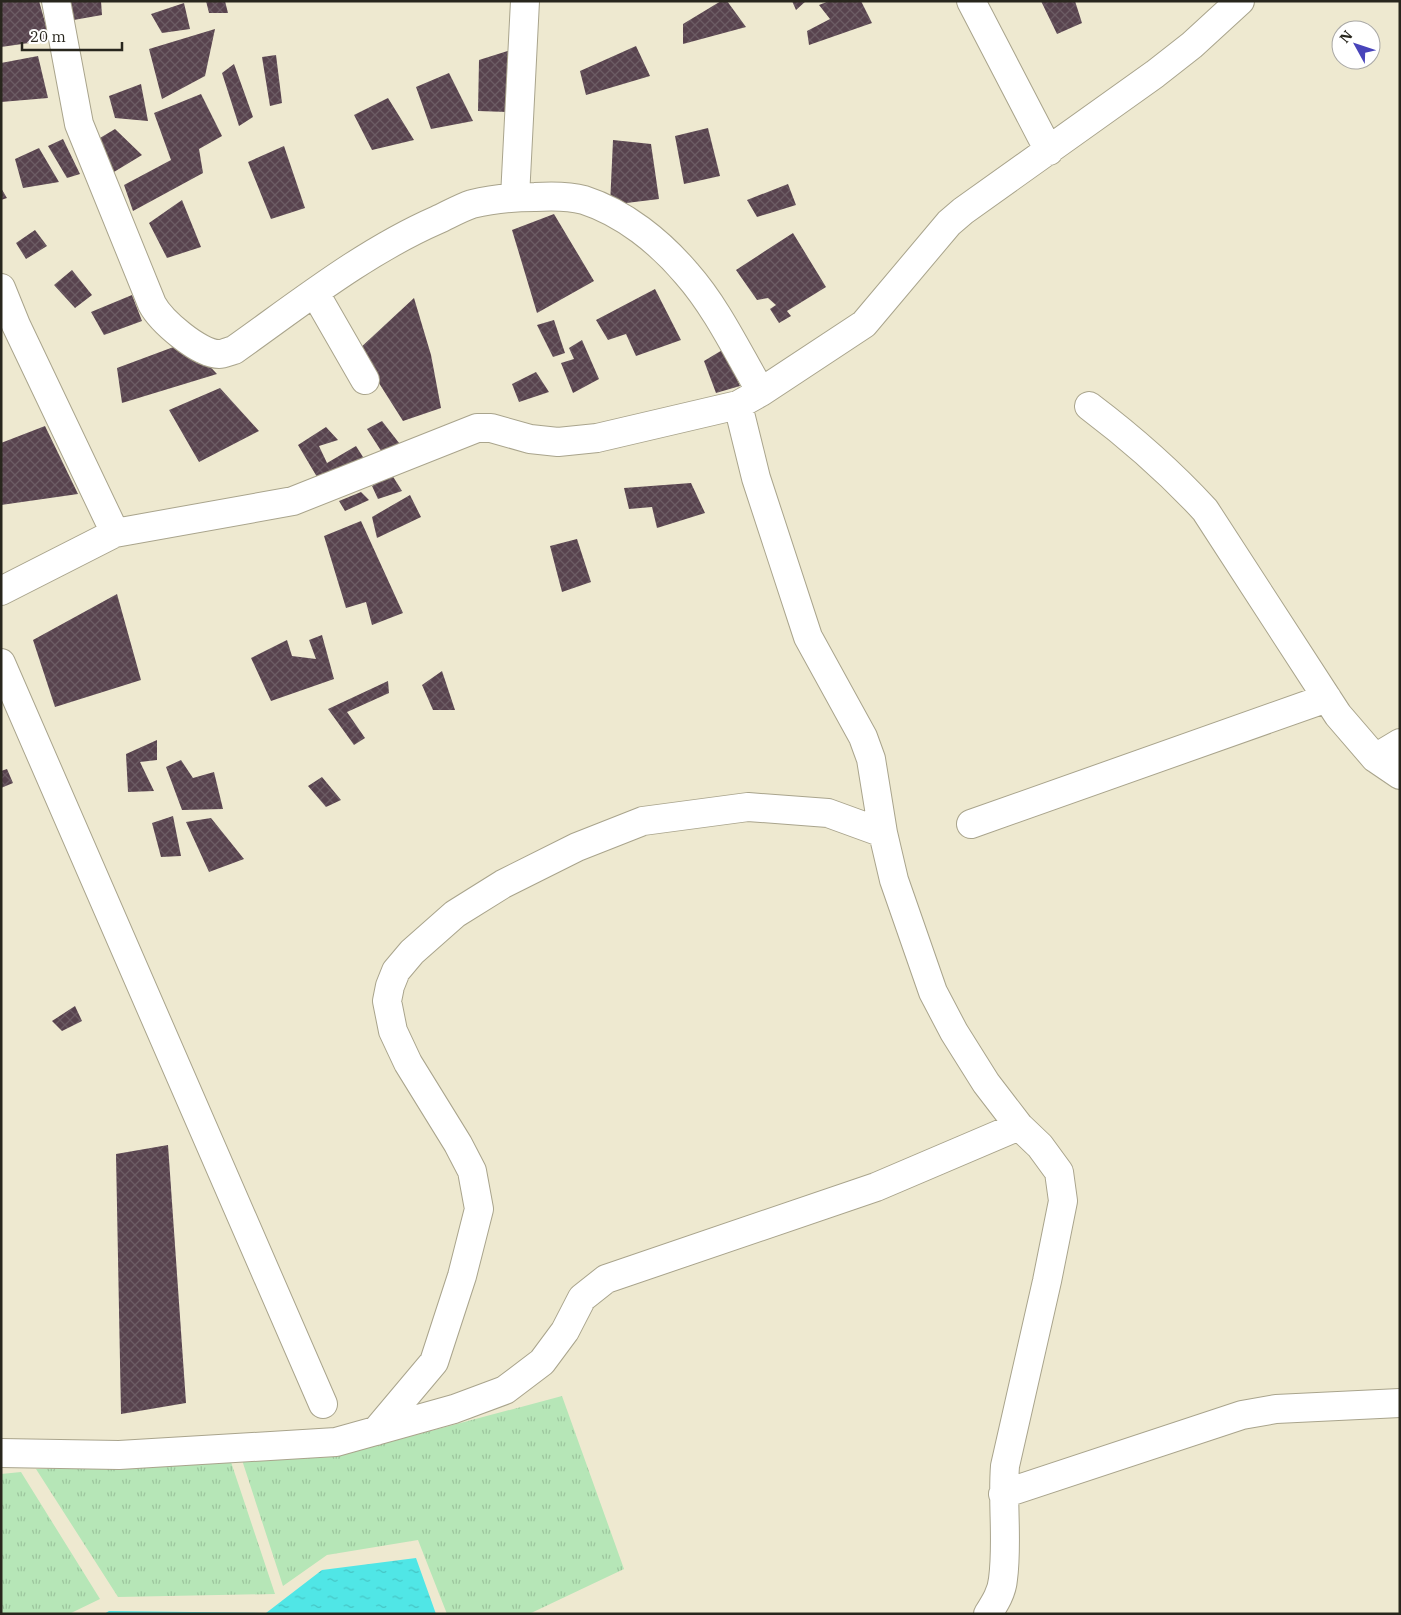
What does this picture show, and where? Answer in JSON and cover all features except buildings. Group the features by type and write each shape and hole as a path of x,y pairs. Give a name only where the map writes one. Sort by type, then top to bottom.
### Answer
{"street":[{"path":"56,1 79,124 152,304 160,317 178,333 208,352 218,354 234,350 316,292 400,237 472,204 515,197 549,196 582,200 616,214 636,226 687,274 712,308 750,398 756,478 808,637 863,738 871,759 883,833 897,888 934,992 954,1032 986,1083 1019,1126 1046,1152 1059,1172 1063,1201 1045,1291 1005,1466 1003,1494 1003,1580 997,1600 988,1614"},
{"path":"515,197 525,1"},
{"path":"971,1 1049,151"},
{"path":"1,592 115,533 293,501 477,428 491,428 530,439 558,442 597,438 750,398 864,324 950,223 976,201 1049,151 1192,45 1240,1"},
{"path":"1,288 16,325 115,533"},
{"path":"316,292 365,380"},
{"path":"1089,406 1115,426 1186,489 1205,510 1327,698 1358,741 1375,758 1400,775"},
{"path":"1,663 323,1404"},
{"path":"970,824 1327,698"},
{"path":"1375,758 1400,743"},
{"path":"376,1431 434,1362 462,1276 479,1209 472,1171 462,1151 408,1063 393,1031 388,1001 390,986 396,971 412,952 455,914 503,884 577,847 643,821 748,807 828,813 883,833"},
{"path":"1,1453 129,1455 336,1442 454,1409 512,1385 542,1362 565,1331 582,1298 606,1279 876,1187 1019,1126"},
{"path":"1003,1494 1242,1415 1276,1409 1400,1403"}],"green space":[{"path":"562,1396 624,1569 529,1614 447,1614 418,1540 327,1555 283,1586 242,1460 333,1457"},
{"path":"231,1462 275,1594 118,1597 36,1469"},
{"path":"21,1472 100,1599 69,1614 1,1614 1,1474"}],"water":[{"path":"416,1558 436,1614 104,1614 109,1611 266,1613 322,1570"}]}
